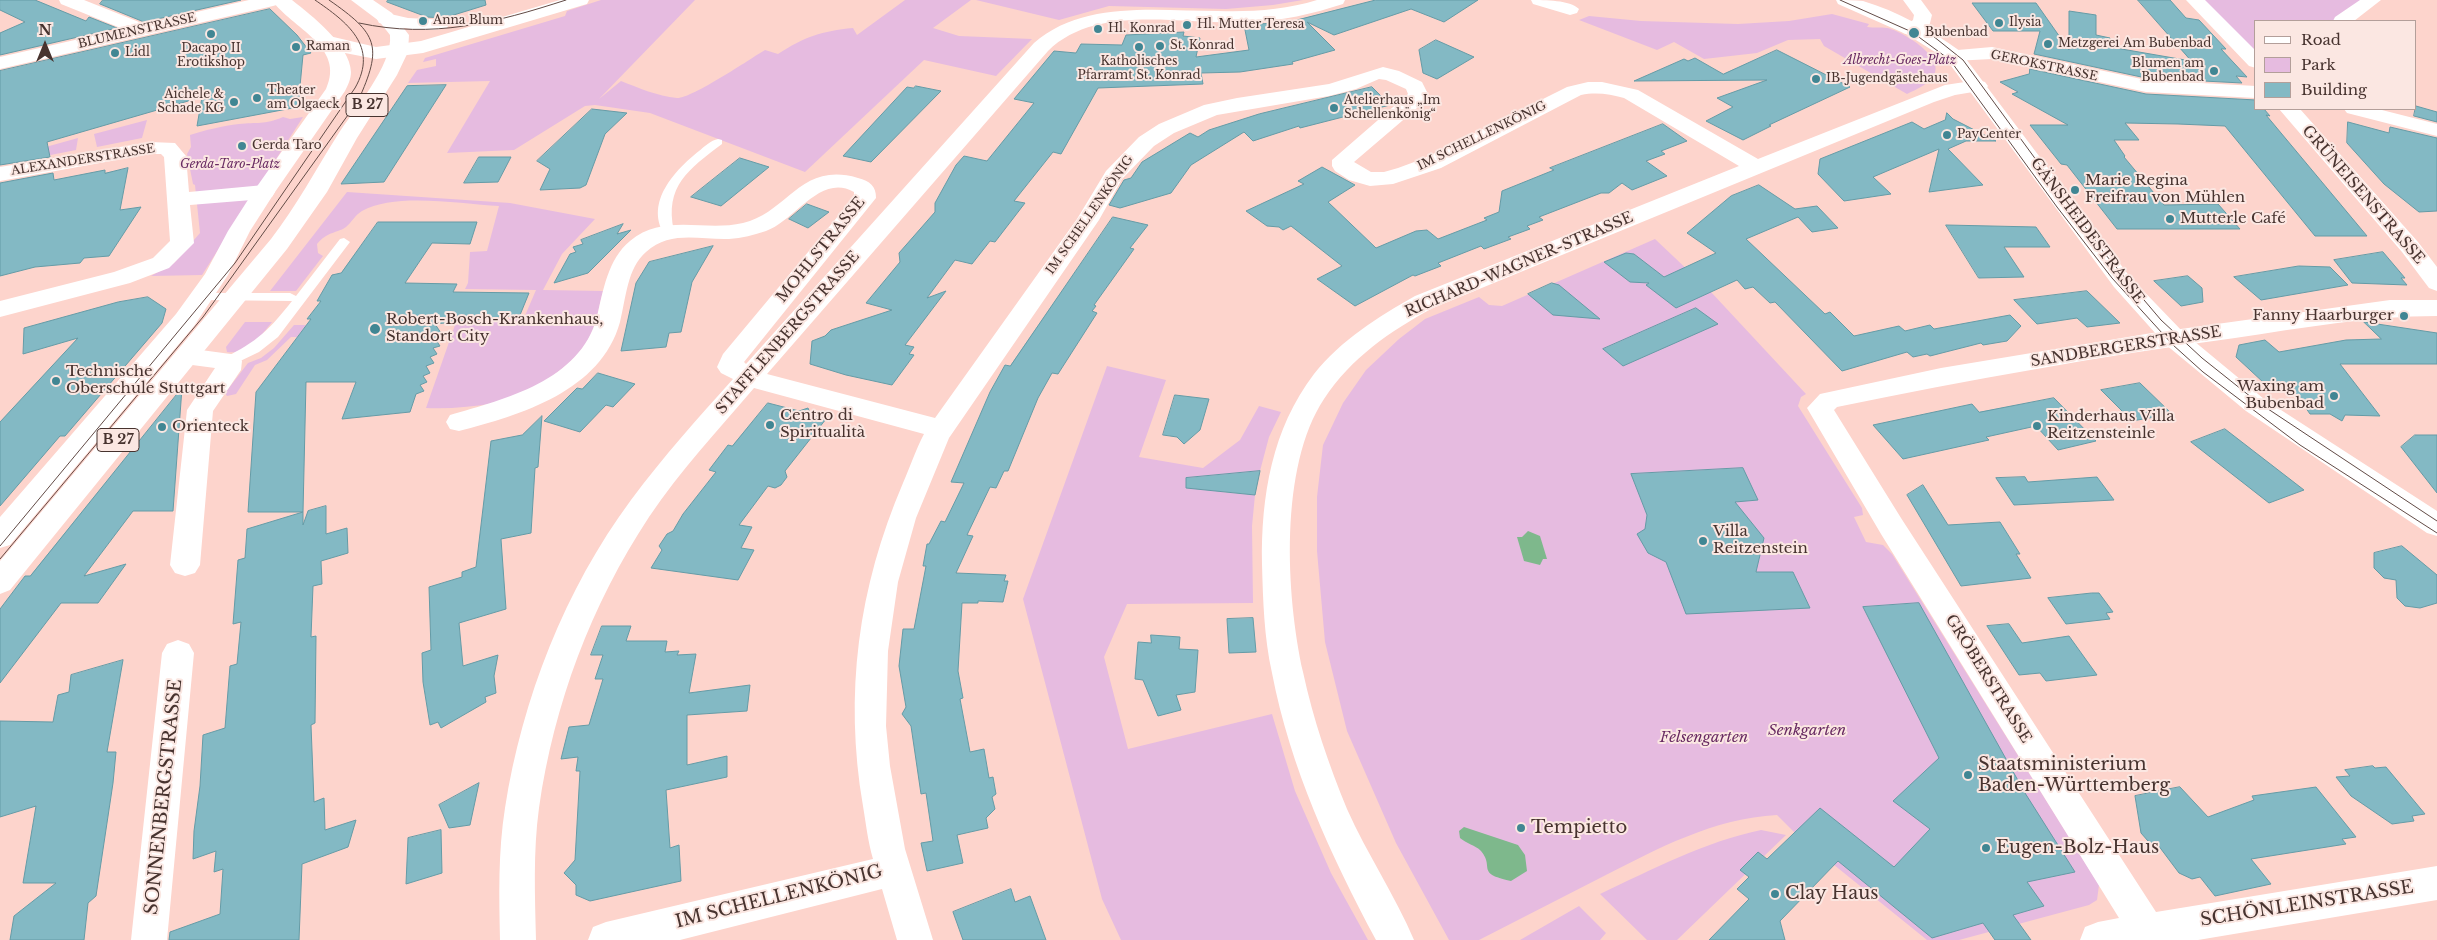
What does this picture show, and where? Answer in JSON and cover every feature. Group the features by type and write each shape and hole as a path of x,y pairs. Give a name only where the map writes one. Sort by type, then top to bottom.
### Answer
{"street":[{"path":"68,0 142,30"},
{"name":"BLUMENSTRASSE","path":"0,64 273,0"},
{"name":"B 27","path":"0,537 185,320 203,296 264,192 339,84 342,72 340,63 325,41 305,19 281,0"},
{"path":"360,0 386,19 397,30 392,48"},
{"path":"339,84 392,48 440,24 520,0"},
{"path":"325,41 352,49 423,47 580,0"},
{"name":"STAFFLENBERGSTRASSE","path":"518,940 517,865 523,798 536,736 563,648 592,586 635,514 679,457 1035,54 1057,33 1082,21 1100,17 1246,18 1308,9 1336,0"},
{"path":"1540,0 1570,9"},
{"path":"1845,0 1936,42 1953,55"},
{"path":"1910,29 1922,23 1923,15 1912,0"},
{"path":"2195,0 2254,60"},
{"path":"2343,20 2372,0"},
{"path":"386,19 408,24 440,24"},
{"name":"B 27","path":"0,582 282,240 316,191 333,157 386,77 392,48"},
{"name":"GEROKSTRASSE","path":"1953,55 1992,53 2146,86 2254,92"},
{"name":"GÄNSHEIDESTRASSE","path":"1953,55 1978,86 2122,282 2174,338 2263,410 2437,524"},
{"name":"IM SCHELLENKÖNIG","path":"915,940 879,807 870,726 872,651 883,582 892,549 902,518 941,429 958,401 1088,220 1095,202 1126,160 1141,144 1161,130 1209,110 1314,93 1353,83 1379,73 1392,75 1415,86 1418,94 1409,105 1344,160 1342,163 1346,169 1357,175 1377,179 1406,173 1433,163 1574,91 1601,87 1630,94 1756,167"},
{"name":"RICHARD-WAGNER-STRASSE","path":"1396,940 1367,890 1340,832 1297,715 1287,671 1278,607 1276,540 1278,501 1288,452 1303,412 1323,383 1357,344 1384,323 1424,302 1944,92 1978,86"},
{"name":"GRÜNEISENSTRASSE","path":"2290,110 2410,247 2437,282"},
{"path":"2358,110 2437,130"},
{"name":"ALEXANDERSTRASSE","path":"0,174 150,148 167,148 175,156 180,199"},
{"name":"MOHLSTRASSE","path":"459,422 499,410 539,394 564,379 583,363 602,338 618,281 627,260 644,242 668,231 691,229 726,232 748,230 766,222 817,185 831,180 858,184 865,190 865,198 730,363 732,369 750,376"},
{"path":"0,309 122,278 161,263 182,242 180,199 264,192"},
{"name":"SANDBERGERSTRASSE","path":"1820,408 1830,400 1940,377 2174,338 2390,308 2437,308"},
{"path":"185,565 200,410 228,370 229,361 186,357"},
{"path":"750,376 941,429"},
{"name":"GRÖBERSTRASSE","path":"1820,408 1891,526 2147,931"},
{"name":"SONNENBERGSTRASSE","path":"149,940 178,653"},
{"name":"IM SCHELLENKÖNIG","path":"606,940 854,881 894,868"},
{"name":"SCHÖNLEINSTRASSE","path":"2147,931 2437,883"},
{"path":"2098,940 2147,931"}],"lane":[{"path":"668,231 664,213 670,189 687,166 718,142"},
{"path":"229,361 254,349 272,334 344,242"},
{"path":"203,296 290,297"}],"green space":[{"path":"601,0 695,0 599,99 621,81 662,95 677,98 684,97 707,86 765,50 778,54 796,43 823,33 842,29 853,28 857,35 905,0 971,0 933,28 959,36 1032,39 996,76 924,60 805,172 650,113 595,105 585,106 514,150 447,153 490,81 408,83 417,70 436,66 436,59 423,62 425,58 565,16 567,11"},
{"path":"976,0 1303,0 1226,9 1109,6 1059,20"},
{"path":"2195,0 2372,0 2343,20 2254,20 2254,53"},
{"name":"Albrecht-Goes-Platz","path":"1832,14 1869,24 1867,27 1894,30 1911,39 1933,59 1936,66 1933,77 1923,86 1907,94 1824,46 1820,39 1788,40 1757,53 1704,59 1674,42 1657,50 1579,20 1589,16 1641,21 1738,24 1789,21"},
{"name":"Gerda-Taro-Platz","path":"283,117 290,119 303,117 202,275 151,276 174,263 200,233 195,185 193,184 187,154 191,147 190,135 220,127 265,122"},
{"path":"147,120 142,138 97,147 94,134"},
{"path":"78,138 76,150 15,162 17,155"},
{"path":"347,192 510,203 595,219 562,254 543,290 603,291 590,336 574,358 562,369 521,394 495,403 469,407 426,408 455,325 524,318 536,290 465,289 468,283 470,252 487,251 499,206 410,201 376,205 357,214 346,227 329,234 317,244 318,253 323,256 296,291 270,291"},
{"path":"1655,239 1711,292 1806,394 1801,397 1798,406 1862,508 1863,515 1854,517 1866,542 1883,545 1892,554 2099,885 2097,900 2089,905 1959,940 1927,940 1797,835 1777,815 1731,822 1686,837 1644,856 1479,940 1449,940 1396,843 1347,731 1325,642 1317,551 1317,497 1323,445 1343,403 1366,370 1399,339 1425,319 1479,297 1489,305 1502,306"},
{"path":"245,322 272,322 258,339 247,348 241,351 227,352 226,347"},
{"path":"294,325 306,325 297,337 291,337 267,360 255,365 236,394 227,396 225,393 248,363 261,358 274,348"},
{"path":"1107,366 1166,380 1139,457 1203,468 1240,440 1259,406 1281,412 1269,437 1260,471 1223,492 1255,495 1252,526 1253,603 1127,604 1104,657 1128,749 1272,714 1295,791 1331,873 1368,940 1121,940 1102,899 1023,599"},
{"path":"1761,830 1786,835 1677,940 1647,940 1600,894 1699,849"},
{"path":"1579,906 1606,933 1600,940 1520,940"}],"shaded area":[{"path":"1528,531 1540,536 1547,559 1543,559 1540,565 1524,561 1517,537 1522,537"},
{"path":"1464,827 1518,845 1525,855 1527,871 1511,881 1493,875 1489,872 1480,850 1460,838 1459,831"}],"building":[{"path":"0,0 35,0 86,21 89,17 117,28 0,55 0,33 25,22 0,10"},
{"path":"103,0 241,0 144,22 100,4"},
{"path":"388,0 485,0 486,5 444,18 427,17 387,2"},
{"path":"1376,0 1478,0 1444,22 1411,9 1334,35 1307,22 1335,50 1292,62 1293,64 1240,72 1201,73 1203,84 1098,88 1061,154 1053,152 1014,201 1025,203 995,242 990,241 972,264 955,260 927,298 946,291 905,345 914,347 909,354 914,355 892,385 846,375 810,364 812,341 825,336 831,330 892,310 866,303 900,262 899,253 935,212 935,203 956,165 964,156 987,161 1034,103 1014,99 1054,51 1076,53 1081,44 1122,45 1126,35 1184,32 1183,36 1200,38 1196,57 1249,50 1244,25 1274,23 1276,25"},
{"path":"2138,0 2170,0 2186,18 2199,20 2226,49 2221,49 2247,77 2236,76 2242,83 2146,78 2034,54 2040,31 1993,31 1972,3 2036,3 2069,50 2069,11 2096,15 2096,35 2110,38 2110,47 2191,61"},
{"path":"270,9 297,35 311,53 303,55 298,107 197,126 202,97 47,142 50,157 0,165 0,71"},
{"path":"1436,40 1474,57 1437,79 1423,73 1419,50"},
{"path":"1777,50 1850,87 1769,125 1771,126 1743,140 1706,121 1733,107 1717,98 1767,80 1634,81 1684,59 1688,61 1695,58 1723,74"},
{"path":"2030,69 2146,94 2254,100 2254,110 2265,110 2270,116 2266,115 2367,236 2315,236 2225,126 2178,124 2125,123 2139,140 2114,140 2124,157 2164,205 2218,204 2240,229 2117,229 2067,165 2061,164 2030,125 2068,125 2012,94 2018,92 2000,82 2029,74"},
{"path":"446,85 384,182 341,184 407,86"},
{"path":"916,86 941,91 871,162 843,156 907,87 913,88"},
{"path":"1372,87 1390,105 1300,128 1299,126 1253,141 1244,132 1191,165 1171,193 1120,208 1109,205 1124,180 1131,178 1142,162 1190,133 1198,137 1209,130 1259,114"},
{"path":"2417,106 2437,112 2437,122 2414,116"},
{"path":"592,109 627,113 605,134 586,185 580,188 540,190 550,169 537,161"},
{"path":"1947,113 1953,119 1996,141 1966,141 1948,149 1983,185 1929,192 1939,149 1873,177 1891,194 1844,201 1818,174 1820,159 1912,122 1924,129 1945,120"},
{"path":"2348,122 2389,133 2390,127 2437,138 2437,211 2419,212 2384,184 2347,143"},
{"path":"1663,124 1687,141 1661,151 1665,154 1646,161 1667,176 1632,190 1622,183 1609,193 1601,193 1539,217 1543,220 1527,226 1530,229 1508,237 1511,239 1484,249 1481,246 1438,263 1441,266 1415,276 1413,275 1355,306 1317,279 1342,266 1291,226 1283,230 1279,227 1267,226 1246,211 1304,184 1298,181 1322,167 1355,185 1328,202 1376,248 1416,231 1427,230 1438,239 1487,220 1484,218 1499,212 1502,191 1554,170 1550,168"},
{"path":"479,157 511,157 498,182 464,183"},
{"path":"740,158 769,167 721,206 691,197"},
{"path":"128,168 120,210 141,207 109,256 84,258 80,263 35,267 0,276 0,183 53,173 54,180 105,170 105,173"},
{"path":"1759,185 1795,209 1817,206 1838,228 1812,232 1798,217 1746,239 1825,314 1830,312 1854,336 1899,326 1905,331 1930,325 1934,329 2010,315 2021,326 2007,341 1983,345 1981,343 1930,356 1927,354 1913,357 1907,352 1842,371 1775,302 1770,303 1753,287 1745,289 1737,280 1676,308 1646,285 1649,283 1630,282 1604,262 1626,253 1634,254 1664,277 1716,253 1687,233 1731,196"},
{"path":"807,204 829,212 808,228 789,219"},
{"path":"1113,217 1148,225 1130,248 1134,249 1094,305 1096,306 1092,311 1097,313 1058,374 1052,373 1038,398 1008,471 1004,471 996,488 990,487 967,535 973,536 956,573 1006,575 1004,581 1008,581 1003,602 978,601 978,603 962,603 958,671 963,698 960,699 970,752 984,749 989,778 993,777 996,794 992,797 995,809 986,818 988,828 957,835 963,863 927,871 921,843 933,841 926,793 921,794 911,726 902,714 906,707 899,666 903,629 914,629 926,566 923,566 927,544 929,544 941,521 945,522 964,483 951,482 990,392 1005,365 1010,366"},
{"name":"Robert-Bosch-Krankenhaus, Standort City","path":"378,222 477,222 470,244 432,243 405,283 457,284 453,292 529,293 520,315 435,324 443,336 436,340 440,346 433,348 437,354 430,357 434,363 426,366 430,373 423,376 427,382 420,385 424,391 416,394 410,412 342,419 356,382 306,382 303,512 248,512 256,392 311,319 307,319 321,301 317,301 332,275 341,273"},
{"path":"623,224 617,234 631,230 588,273 554,283 570,254 576,252 573,247 583,244 581,240"},
{"path":"1946,225 2036,227 2050,247 2004,247 2024,277 1979,278"},
{"path":"713,246 692,282 681,332 669,333 666,347 621,351 636,283 649,262"},
{"path":"2383,252 2405,278 2401,278 2407,285 2352,283 2334,260"},
{"path":"2299,266 2330,267 2348,285 2261,300 2234,277"},
{"path":"2188,276 2202,288 2203,302 2181,306 2154,281"},
{"path":"1552,283 1559,285 1600,319 1553,315 1528,294"},
{"path":"2087,291 2120,323 2087,327 2077,318 2037,324 2014,300"},
{"name":"Technische Oberschule Stuttgart","path":"148,297 166,309 162,323 65,436 60,436 0,506 0,422 78,338 23,354 24,328 118,302"},
{"path":"1696,308 1718,324 1623,366 1603,349"},
{"path":"2364,322 2437,333 2437,364 2340,364 2380,416 2345,415 2342,421 2330,414 2310,414 2299,398 2267,382 2264,383 2236,357 2239,345 2265,340 2279,352 2346,340 2381,339"},
{"path":"598,373 635,384 613,407 606,405 580,432 544,421 577,388 582,389"},
{"path":"2140,383 2172,414 2132,421 2101,390"},
{"path":"182,388 173,511 133,511 84,576 126,564 98,603 61,603 0,683 0,609 25,576 30,576"},
{"path":"1175,395 1209,399 1200,430 1184,444 1177,437 1163,435"},
{"path":"2054,398 2096,441 2058,450 2036,426 1986,437 1989,440 1903,459 1873,425 1972,404 1979,412"},
{"path":"768,403 799,411 808,408 811,415 826,419 785,471 787,477 781,485 775,488 768,486 739,525 752,527 741,548 754,550 738,580 651,568 662,550 659,546 667,534 673,531 683,514 716,472 709,470 728,445 732,446"},
{"path":"542,416 538,467 535,468 531,533 501,539 506,609 459,623 463,666 498,655 494,676 496,693 485,697 486,702 441,728 438,722 430,725 423,682 422,653 431,650 429,587 462,577 462,572 476,567 491,441 522,435"},
{"path":"2225,429 2304,490 2269,503 2191,442"},
{"path":"2415,435 2437,435 2437,493 2401,447"},
{"name":"Villa Reitzenstein","path":"1743,468 1758,500 1735,502 1764,538 1756,572 1793,572 1810,608 1686,614 1666,562 1648,553 1637,534 1645,529 1647,515 1631,474"},
{"path":"1260,471 1255,495 1186,488 1186,478"},
{"path":"2025,477 2028,482 2097,477 2114,500 2014,505 1996,478"},
{"path":"1923,485 1948,525 2000,522 2020,554 2016,554 2031,578 1961,586 1907,495"},
{"path":"326,506 326,534 347,528 348,553 321,561 322,584 313,586 311,637 316,636 315,723 311,725 314,802 324,798 325,830 356,820 348,847 302,864 299,940 169,940 170,932 220,914 223,869 214,872 216,851 193,859 194,831 200,786 203,735 225,728 230,666 237,664 241,622 233,624 238,560 245,558 247,529 303,512 303,525 308,511"},
{"path":"2402,546 2437,575 2437,603 2420,608 2405,606 2397,598 2396,580 2384,578 2374,568 2374,553"},
{"path":"2099,593 2113,612 2106,613 2110,619 2066,624 2048,598"},
{"name":"Staatsministerium Baden-Württemberg","path":"1919,603 2025,793 2075,872 2027,882 2044,906 2013,915 2031,940 1995,940 1983,923 1932,938 1838,861 1780,921 1785,940 1709,940 1749,899 1737,889 1749,877 1740,870 1758,852 1767,859 1820,808 1894,867 1930,829 1893,801 1939,758 1863,607"},
{"path":"1253,618 1256,652 1229,653 1227,619"},
{"path":"2009,624 2022,643 2069,636 2097,675 2046,681 2040,673 2019,675 1987,626"},
{"path":"602,626 631,626 626,641 667,641 665,652 679,651 677,655 696,654 689,693 750,685 747,711 687,715 687,765 727,756 727,777 666,790 670,848 679,845 681,881 590,901 576,895 576,885 564,873 575,860 580,771 576,771 578,757 561,759 569,727 589,725 603,679 595,679 603,655 591,655"},
{"path":"1151,635 1180,637 1179,649 1198,650 1195,692 1176,695 1181,710 1158,716 1143,680 1135,679 1138,642 1151,643"},
{"path":"123,660 107,752 116,752 113,783 96,896 88,903 84,940 10,940 14,916 56,883 23,883 36,806 0,817 0,721 53,722 58,695 69,692 71,675"},
{"path":"2373,766 2375,768 2386,767 2425,814 2412,816 2414,821 2392,824 2351,796 2336,777 2350,776 2345,770"},
{"path":"479,783 470,825 449,828 439,805"},
{"path":"2180,787 2208,817 2254,800 2252,796 2316,787 2356,837 2342,839 2346,844 2251,859 2271,884 2215,896 2200,877 2192,879 2179,873 2158,845 2148,841 2141,833 2135,796"},
{"path":"441,830 442,873 406,884 408,838"},
{"path":"1011,889 1015,902 1030,896 1046,940 963,940 953,912"}],"tram line":[{"path":"0,546 235,263 355,88 361,73 363,60 356,36 338,17 315,0"},
{"path":"0,559 203,317 358,101 371,67 373,54 371,43 366,32 358,22 329,0"},
{"path":"359,23 386,28 438,29 489,22 566,0"},
{"path":"1840,0 1912,32 1950,60 2057,207 2112,278 2173,345 2203,372 2300,445 2437,533"},
{"path":"1933,36 1963,60 2105,254 2161,320 2202,358 2256,401 2437,521"}],"place":[{"name":"Anna Blum","path":"423,21"},
{"name":"Ilysia","path":"1999,23"},
{"name":"Hl. Mutter Teresa","path":"1187,25"},
{"name":"Hl. Konrad","path":"1098,29"},
{"name":"Bubenbad","path":"1914,33"},
{"name":"Dacapo II Erotikshop","path":"211,34"},
{"name":"Metzgerei Am Bubenbad","path":"2048,44"},
{"name":"St. Konrad","path":"1160,46"},
{"name":"Raman","path":"296,47"},
{"name":"Katholisches Pfarramt St. Konrad","path":"1139,47"},
{"name":"Lidl","path":"115,53"},
{"name":"Blumen am Bubenbad","path":"2214,71"},
{"name":"IB-Jugendgästehaus","path":"1816,79"},
{"name":"Theater am Olgaeck","path":"257,98"},
{"name":"Aichele & Schade KG","path":"234,102"},
{"name":"Atelierhaus „Im Schellenkönig“","path":"1334,108"},
{"name":"PayCenter","path":"1947,135"},
{"name":"Gerda Taro","path":"242,146"},
{"name":"Marie Regina Freifrau von Mühlen","path":"2075,190"},
{"name":"Mutterle Café","path":"2170,219"},
{"name":"Fanny Haarburger","path":"2404,316"},
{"name":"Robert-Bosch-Krankenhaus, Standort City","path":"375,329"},
{"name":"Technische Oberschule Stuttgart","path":"56,381"},
{"name":"Waxing am Bubenbad","path":"2334,396"},
{"name":"Centro di Spiritualità","path":"770,425"},
{"name":"Kinderhaus Villa Reitzensteinle","path":"2037,426"},
{"name":"Orienteck","path":"162,427"},
{"name":"Villa Reitzenstein","path":"1703,541"},
{"name":"Staatsministerium Baden-Württemberg","path":"1968,775"},
{"name":"Tempietto","path":"1521,828"},
{"name":"Eugen-Bolz-Haus","path":"1986,848"},
{"name":"Clay Haus","path":"1775,894"}],"park label":[{"name":"Senkgarten","path":"1807,731"},
{"name":"Felsengarten","path":"1704,738"}]}
